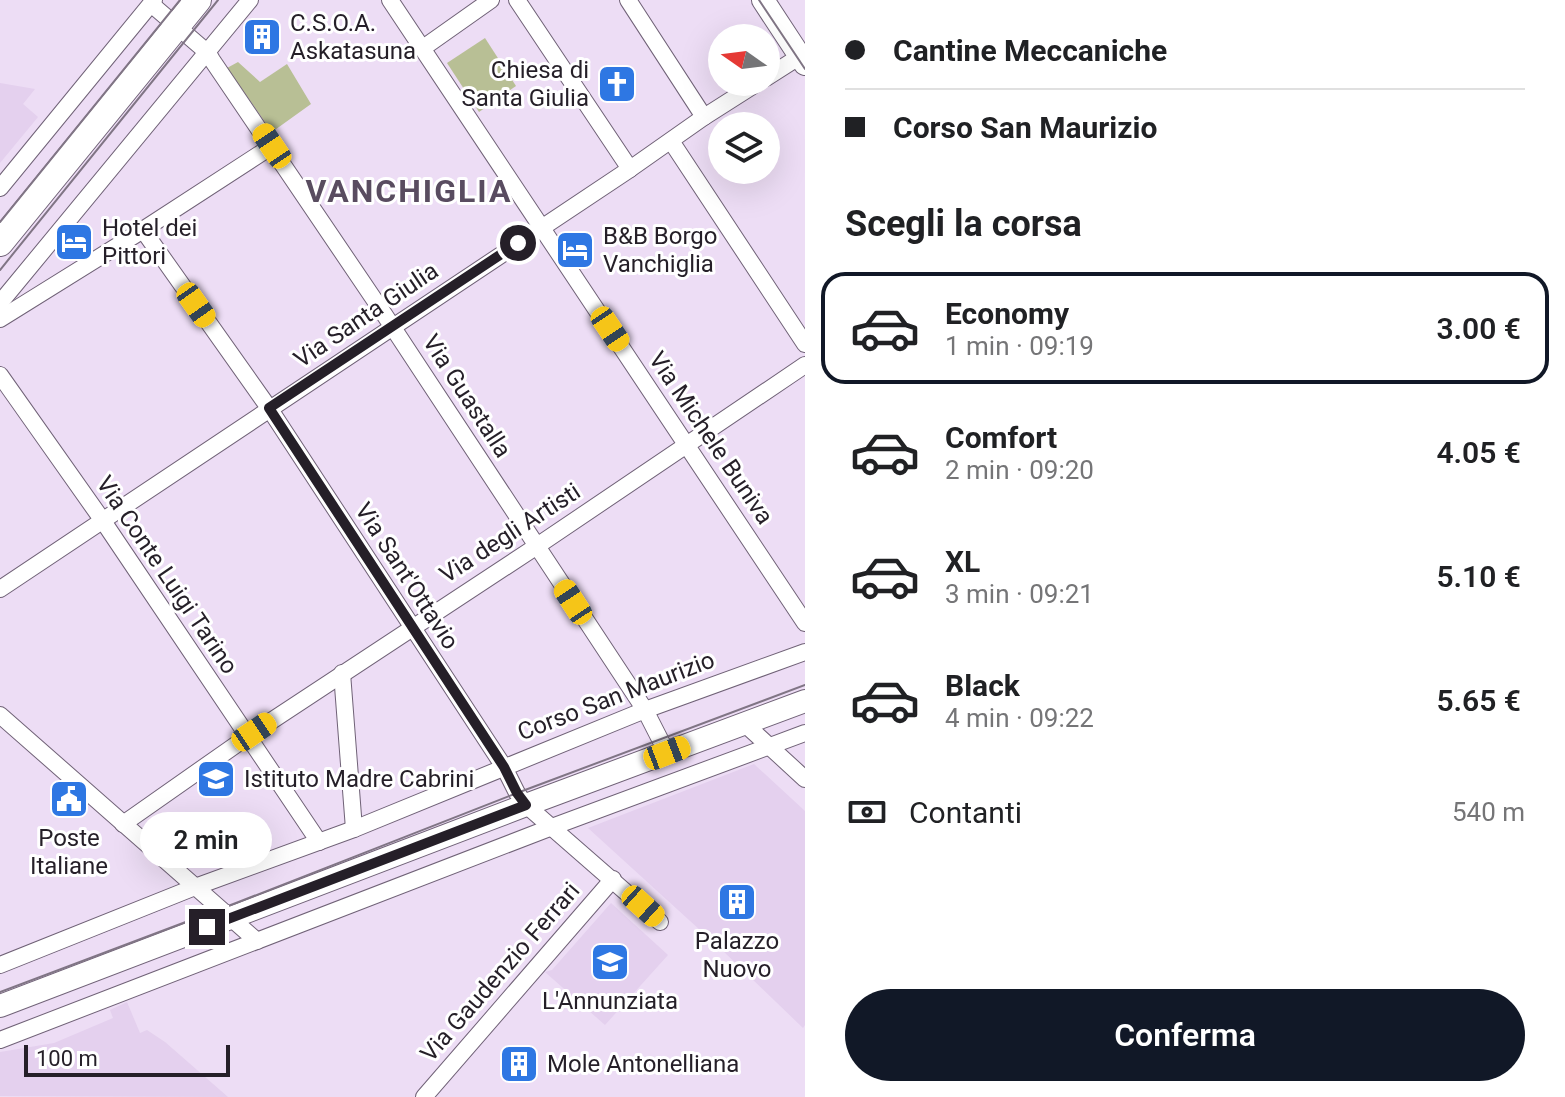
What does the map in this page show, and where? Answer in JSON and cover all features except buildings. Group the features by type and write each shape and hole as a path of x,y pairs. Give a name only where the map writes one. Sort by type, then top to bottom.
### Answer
{"main road":[{"path":"0,243 198,0"},
{"path":"763,0 803,58"},
{"path":"0,1006 805,701"}],"street":[{"path":"0,303 250,0"},
{"name":"Via Michele Buniva","path":"390,0 805,623"},
{"path":"423,48 491,0"},
{"path":"517,0 630,169"},
{"path":"628,0 704,117"},
{"name":"Via Guastalla","path":"152,2 208,53 272,146 645,710 667,753"},
{"path":"0,188 152,2"},
{"path":"780,70 803,58"},
{"name":"Via Santa Giulia","path":"0,589 737,96"},
{"path":"671,141 805,344"},
{"path":"0,319 272,146"},
{"name":"Via Sant'Ottavio","path":"143,230 269,408 504,767 517,793 526,805 660,922"},
{"name":"Via degli Artisti","path":"123,824 342,673 805,365"},
{"name":"Via Conte Luigi Tarino","path":"0,375 103,521 319,842"},
{"name":"Corso San Maurizio","path":"0,965 195,887 354,829 645,710 805,652"},
{"path":"342,673 354,829"},
{"path":"0,715 257,941"},
{"path":"745,724 805,779"},
{"path":"0,1040 805,733"},
{"name":"Via Gaudenzio Ferrari","path":"424,1097 613,879"}],"shaded area":[{"path":"0,83 35,89 23,104 38,117 0,163"},
{"name":"Palazzo Nuovo","path":"754,764 805,811 803,1028 588,828"},
{"name":"L'Annunziata","path":"611,903 668,955 605,1025 545,972 552,970"},
{"path":"127,1002 140,1033 147,1030 165,1042 228,1097 0,1096 0,1052 54,1043 113,1018 110,1010"}],"green space":[{"path":"485,38 516,86 479,112 447,63"},
{"path":"238,62 260,82 287,64 311,104 272,132 227,68"}],"tram line":[{"path":"0,222 180,0"},
{"path":"0,270 218,0"},
{"path":"759,0 805,69"},
{"path":"0,992 805,685"}],"place":[{"name":"C.S.O.A. Askatasuna","path":"262,37"},
{"name":"Chiesa di Santa Giulia","path":"617,84"},
{"name":"Hotel dei Pittori","path":"74,242"},
{"name":"B&B Borgo Vanchiglia","path":"575,250"},
{"name":"Istituto Madre Cabrini","path":"216,779"},
{"name":"Poste Italiane","path":"69,799"},
{"name":"Palazzo Nuovo","path":"737,902"},
{"name":"L'Annunziata","path":"610,962"},
{"name":"Mole Antonelliana","path":"519,1064"}],"district":[{"name":"VANCHIGLIA","path":"409,191"}],"route":[{"path":"207,927 526,805 269,408 518,243"}]}
